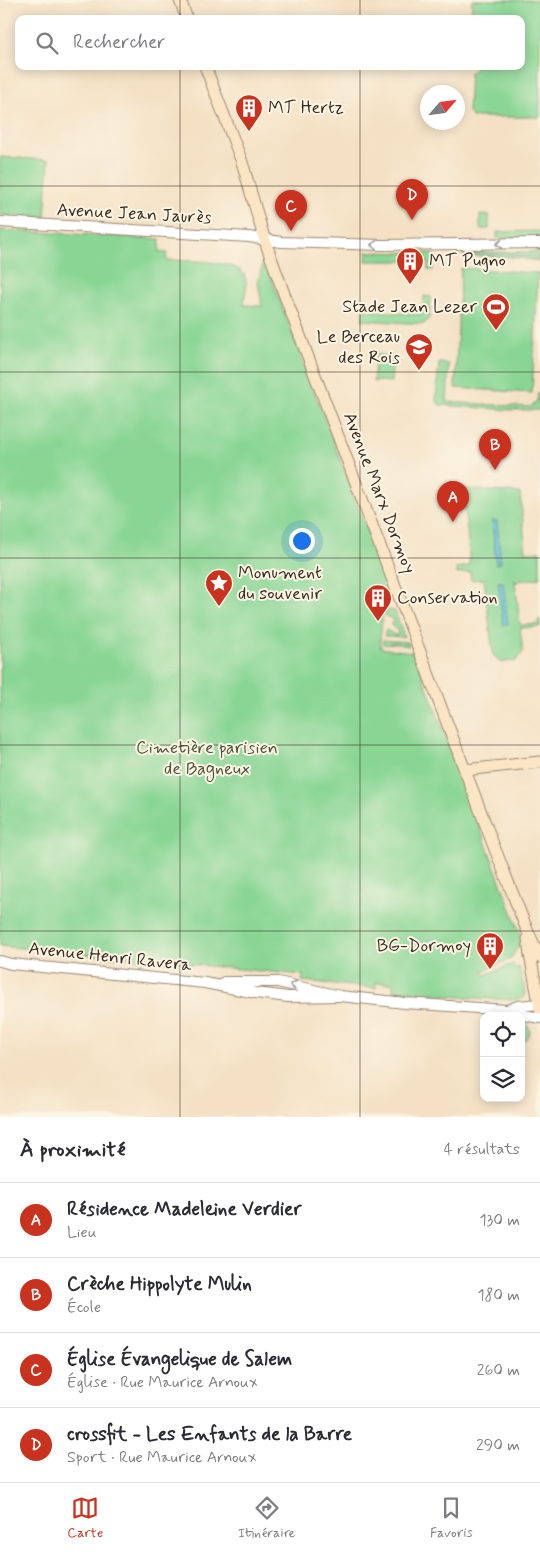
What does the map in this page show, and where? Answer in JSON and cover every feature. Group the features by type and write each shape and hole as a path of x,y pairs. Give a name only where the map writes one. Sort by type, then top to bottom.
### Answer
{"main road":[{"path":"180,0 186,15"},
{"name":"Avenue Marx Dormoy","path":"208,70 242,162 265,241 465,770 527,930 540,957"},
{"path":"465,770 540,762"},
{"name":"Avenue Marx Dormoy","path":"527,930 540,1005"}],"street":[{"name":"Avenue Jean Jaurès","path":"0,222 248,238 265,241 383,245 540,243"},
{"name":"Avenue Henri Ravera","path":"0,963 206,982 278,982 340,996 405,1003 507,1010 540,1018"},
{"name":"Avenue Henri Ravera","path":"507,1010 518,1006 540,1005"}],"green space":[{"path":"472,0 540,0 540,117 472,117 468,112 470,73 473,70 525,70 525,15 471,15"},
{"path":"0,157 49,160 45,218 0,215"},
{"path":"480,215 489,215 489,229 480,229"},
{"name":"Cimetière parisien de Bagneux","path":"0,230 160,239 159,252 167,253 166,260 210,262 233,267 241,271 246,280 244,305 262,306 258,282 264,259 391,593 391,597 387,597 384,600 381,648 414,653 522,939 511,959 483,971 485,975 513,964 515,968 519,967 525,992 523,998 512,1000 460,997 393,990 393,984 376,982 376,988 302,981 303,975 0,946"},
{"path":"540,231 540,237 497,238 497,232"},
{"path":"540,251 540,262 512,257 463,256 463,253"},
{"path":"367,252 415,253 414,261 366,261"},
{"path":"419,253 432,253 434,255 433,270 428,270 426,260 419,260"},
{"name":"Stade Jean Lezer","path":"461,268 538,273 532,393 455,388"},
{"path":"424,296 431,297 429,318 424,324 362,320 363,310 422,315"},
{"path":"376,352 377,354 393,357 391,382 373,382"},
{"path":"439,363 449,364 447,402 530,407 537,401 538,393 540,393 540,410 440,405 436,400"},
{"path":"463,490 520,493 526,552 540,551 540,578 518,581 516,583 515,580 520,625 539,624 538,620 540,619 540,627 520,628 523,652 515,662 502,663 493,655 484,579 471,580 470,572 457,574 456,568 469,566"},
{"path":"388,610 395,611 403,637 384,636 386,630 395,635 398,634 397,630 392,626 393,619 385,616"},
{"path":"383,640 408,642 409,646 392,643 386,645 382,643"},
{"path":"525,1026 528,1026 530,1032 526,1039"}],"water":[{"path":"492,521 497,521 501,563 496,564"},
{"path":"498,582 503,582 508,624 503,625"}],"place":[{"name":"MT Hertz","path":"249,132"},
{"name":"crossfit - Les Enfants de la Barre","path":"412,220"},
{"name":"Église Évangelique de Salem","path":"291,231"},
{"name":"MT Pugno","path":"410,285"},
{"name":"Stade Jean Lezer","path":"496,331"},
{"name":"Le Berceau des Rois","path":"419,371"},
{"name":"Crèche Hippolyte Mulin","path":"495,470"},
{"name":"Résidence Madeleine Verdier","path":"453,522"},
{"name":"Monument du souvenir","path":"219,607"},
{"name":"Conservation","path":"378,622"},
{"name":"BG-Dormoy","path":"490,970"}]}
